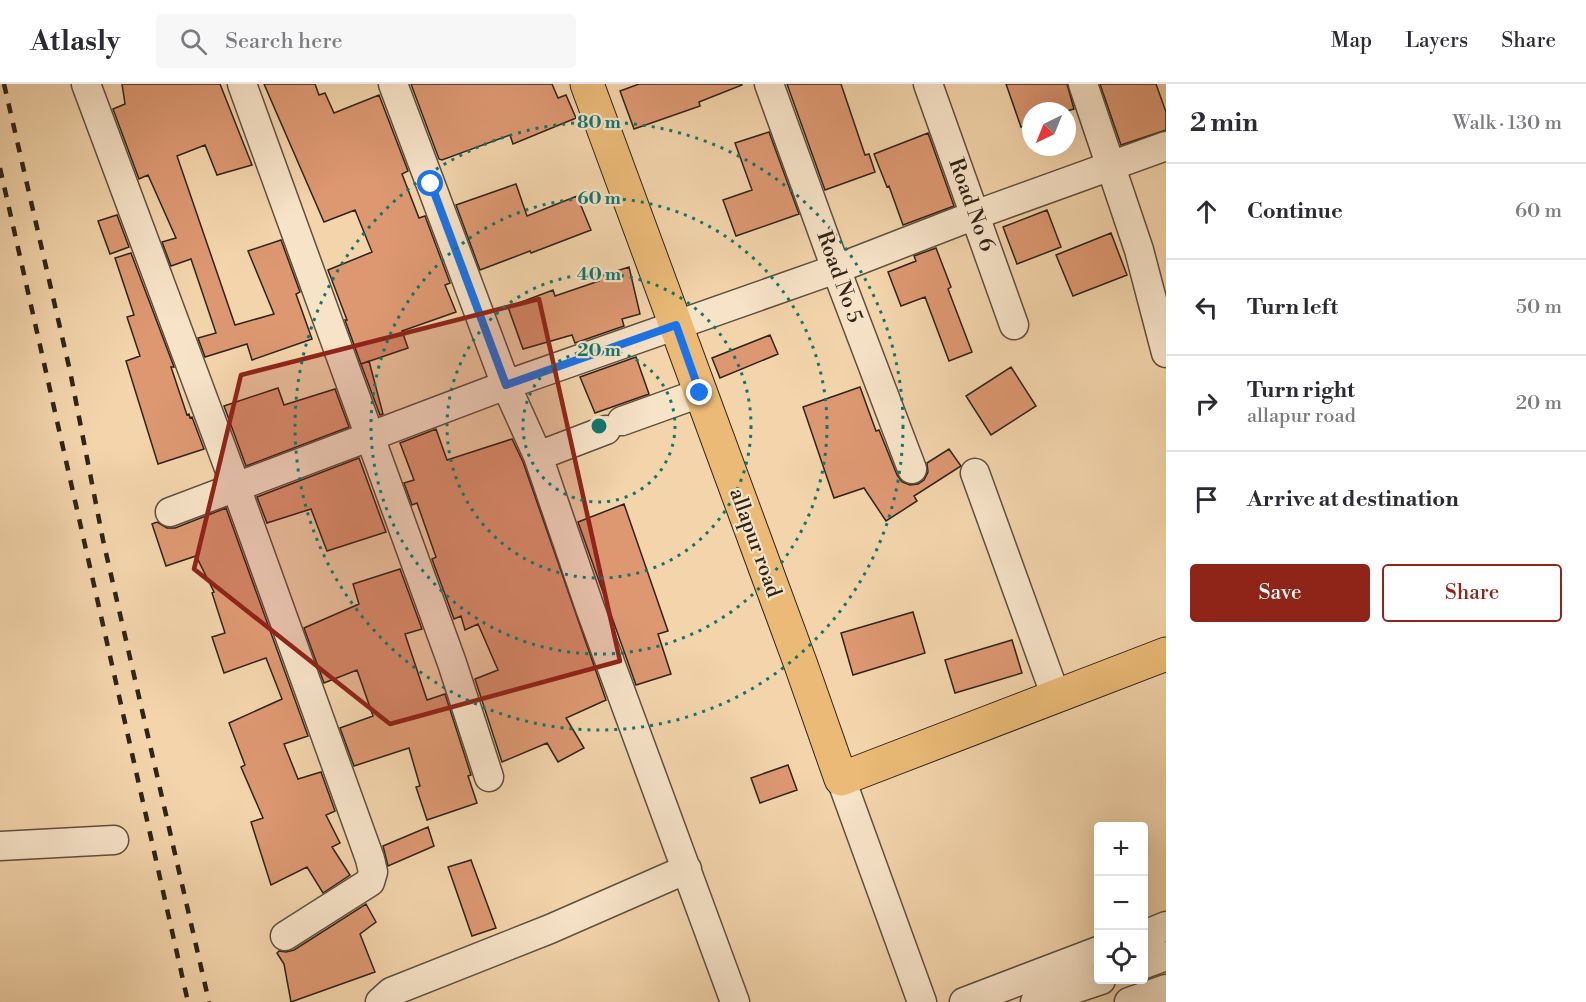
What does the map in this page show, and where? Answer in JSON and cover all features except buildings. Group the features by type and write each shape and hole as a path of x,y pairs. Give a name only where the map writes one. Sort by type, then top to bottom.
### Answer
{"main road":[{"name":"allapur road","path":"587,84 841,779"},
{"path":"841,779 1166,654"}],"street":[{"path":"86,84 236,487 370,859 373,873 370,882 285,936"},
{"path":"242,84 452,663 489,777"},
{"path":"393,84 506,385 538,456 590,608 735,1002"},
{"name":"Road No 5","path":"769,84 912,469"},
{"name":"Road No 6","path":"928,84 1014,325"},
{"path":"1083,84 1139,250 1166,353"},
{"path":"170,512 506,385 836,269 975,215 1166,146"},
{"path":"538,456 700,393"},
{"path":"975,472 1056,697"},
{"name":"allapur road","path":"841,779 922,1002"},
{"path":"0,846 114,840"},
{"path":"380,1002 391,993 549,930 687,869"},
{"path":"1148,933 1166,926"},
{"path":"964,1002 1094,953"},
{"path":"1148,962 1166,956"},
{"path":"1035,1002 1094,982"},
{"path":"1129,1002 1166,989"}],"highlighted area":[{"path":"539,299 620,661 390,724 194,569 241,375"}],"railway":[{"path":"4,84 70,371 103,540 209,1002"},
{"path":"0,168 188,1002"}],"route":[{"path":"431,184 506,385 676,325 700,393"}]}
